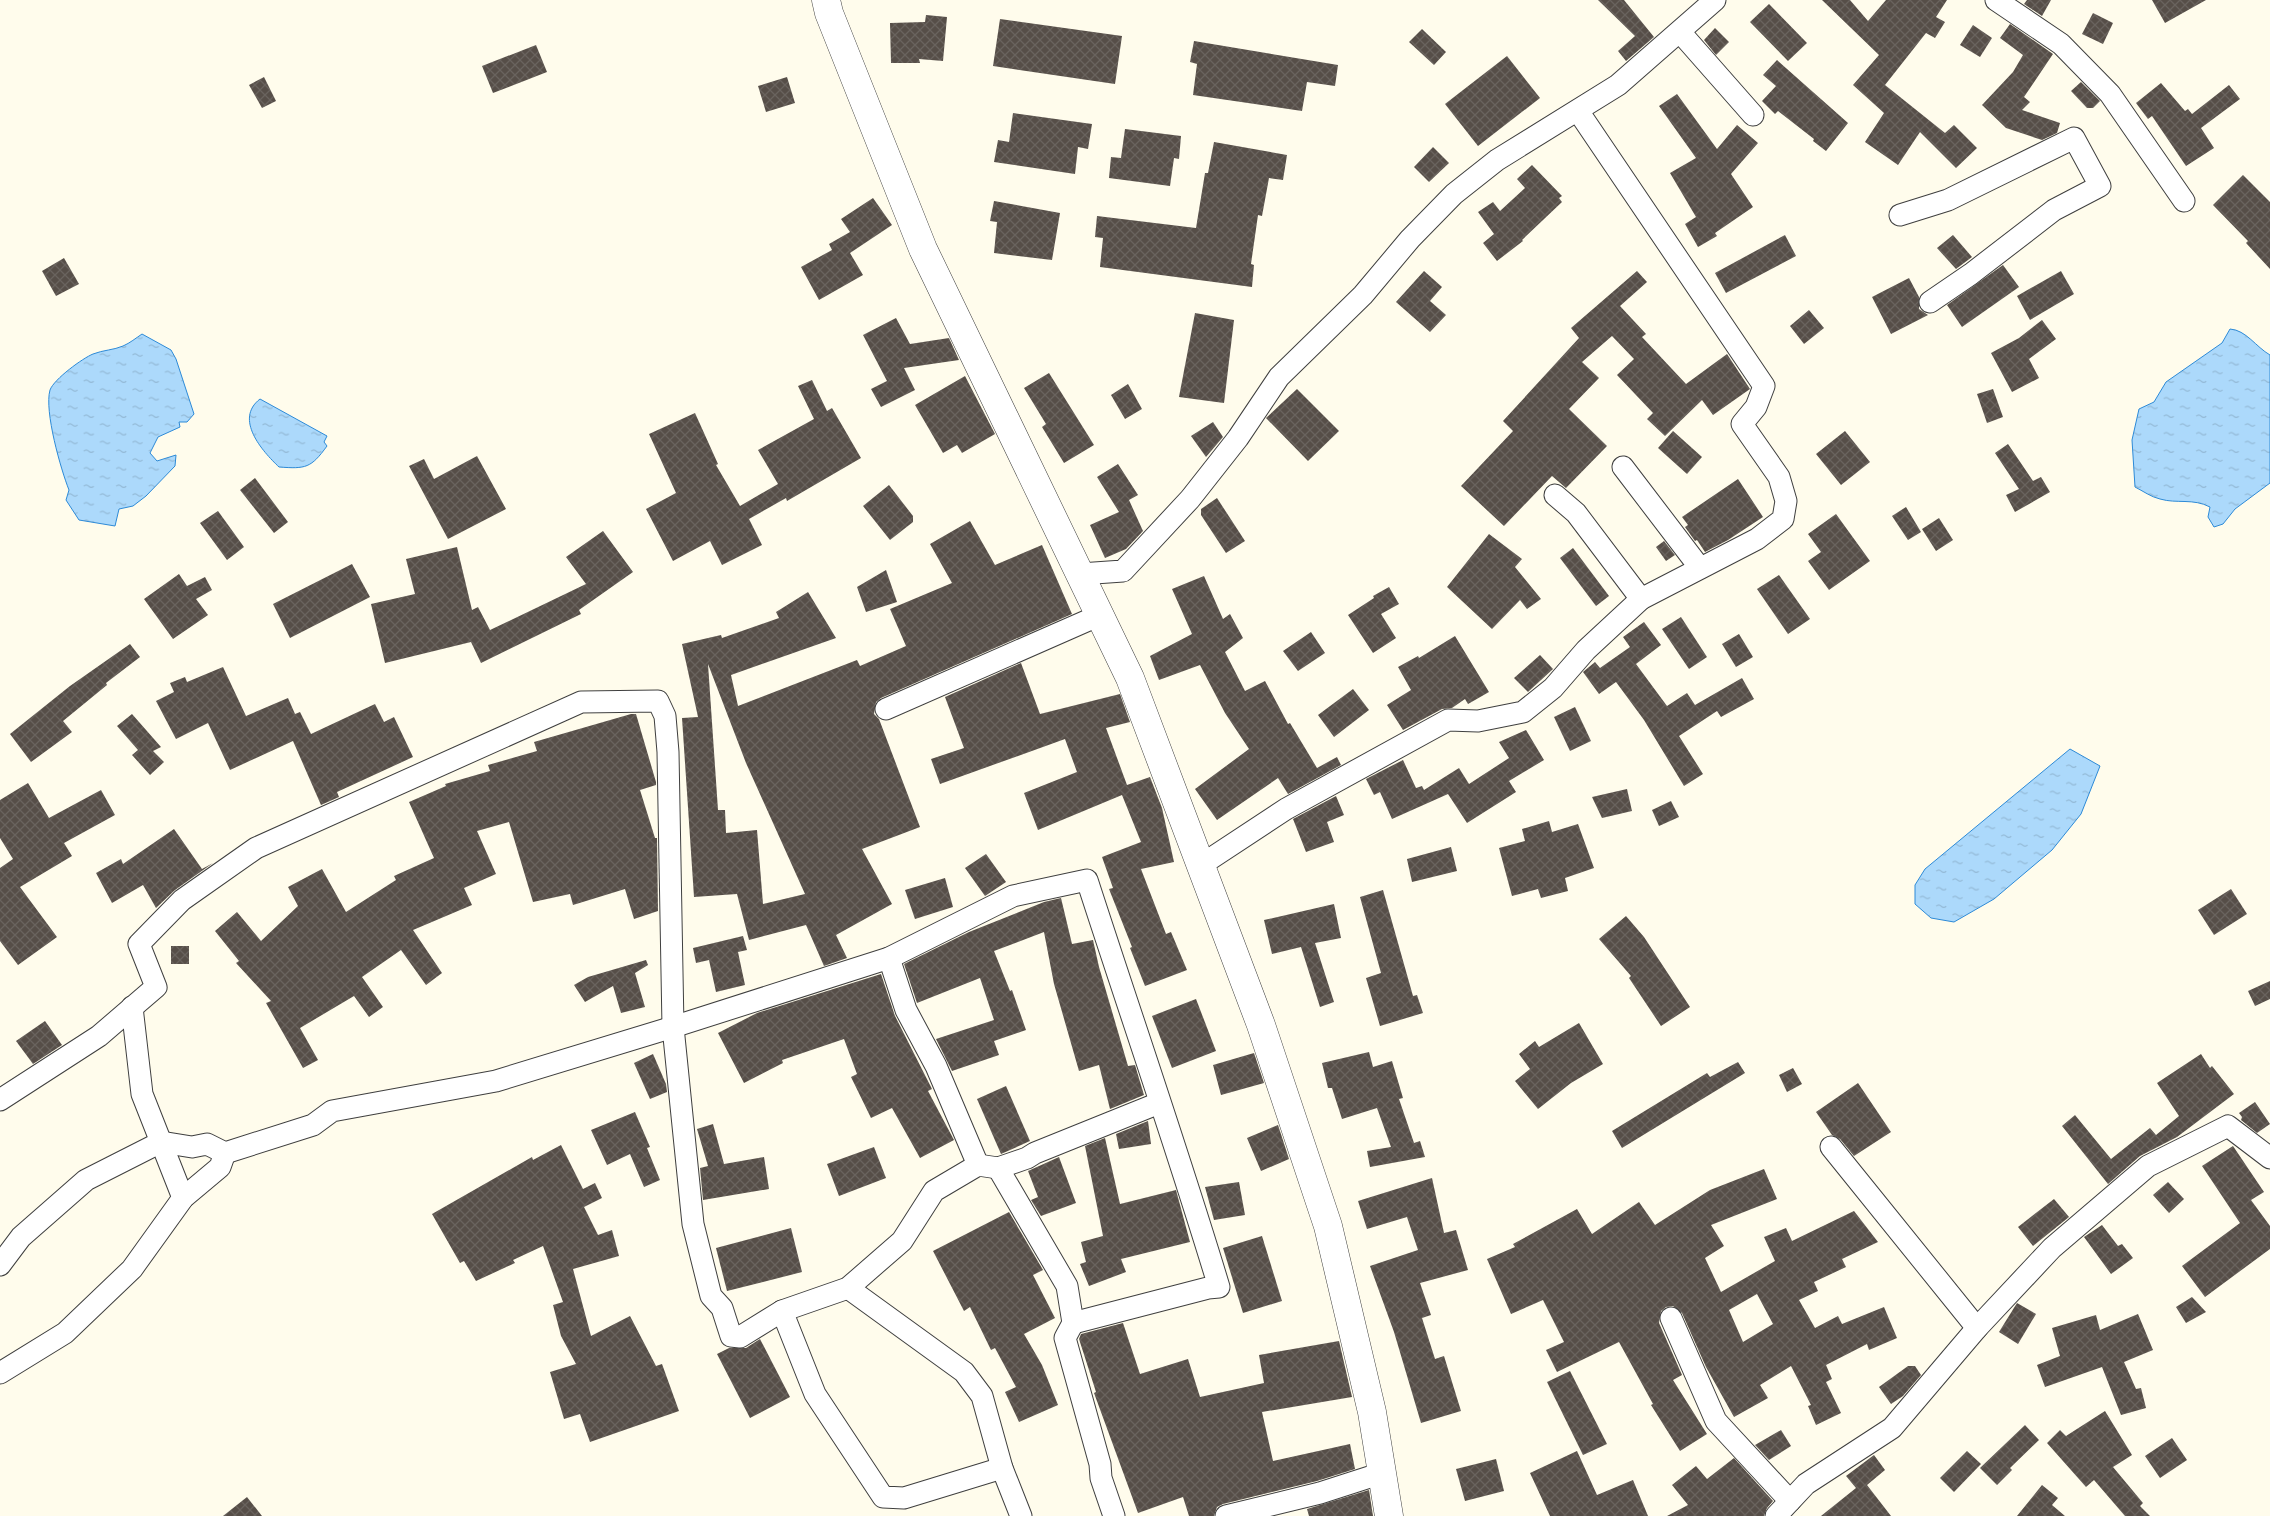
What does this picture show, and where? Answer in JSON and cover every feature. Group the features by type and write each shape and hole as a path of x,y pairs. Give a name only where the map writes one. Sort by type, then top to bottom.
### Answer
{"street":[{"path":"826,0 829,13 923,249 1130,678 1261,1025 1328,1226 1372,1412 1389,1516"},
{"path":"1080,574 1122,571 1190,499 1238,438 1279,377 1363,295 1410,239 1454,194 1496,160 1618,85 1715,0"},
{"path":"1996,0 2061,44 2110,94 2184,201"},
{"path":"1680,32 1753,115"},
{"path":"1201,866 1286,809 1448,720 1478,721 1523,712 1553,688 1586,650 1641,599 1757,539 1783,520 1786,501 1779,477 1742,424 1756,407 1764,386 1578,111"},
{"path":"1900,215 1948,200 2074,138 2100,186 2054,210 1971,274 1930,302"},
{"path":"1623,467 1700,568"},
{"path":"1555,495 1576,513 1641,599"},
{"path":"886,709 1100,615"},
{"path":"0,1100 99,1036 156,987 139,944 182,900 256,848 581,702 658,701 665,716 668,752 672,1027 693,1224 710,1296 722,1308 731,1336 740,1337 782,1311 848,1288 902,1240 934,1192 988,1167 1026,1158 1159,1103"},
{"path":"0,1265 21,1237 86,1180 161,1142 192,1147 207,1144 225,1153 313,1125 332,1111 496,1081 888,958 1013,896 1086,880 1159,1103 1179,1156 1219,1287 1208,1288 1074,1323"},
{"path":"888,958 906,1010 988,1167 1067,1286 1074,1323 1065,1338 1097,1453 1101,1478 1114,1516"},
{"path":"132,1007 142,1094 183,1198"},
{"path":"1671,1318 1716,1421 1783,1509 1806,1484 1892,1428 1977,1328 2052,1248 2148,1166 2228,1126 2270,1158"},
{"path":"1831,1147 1977,1328"},
{"path":"0,1373 65,1333 106,1295 132,1269 183,1198 220,1167 225,1153"},
{"path":"848,1288 964,1372 982,1396 1002,1468 1021,1516"},
{"path":"782,1311 815,1394 882,1496 904,1498 1002,1468"},
{"path":"1226,1516 1320,1493 1382,1472"}],"water":[{"path":"2230,329 2241,332 2270,355 2270,483 2235,509 2223,524 2214,527 2208,517 2210,507 2204,504 2160,499 2135,487 2132,440 2139,409 2154,402 2166,382 2222,343"},
{"path":"142,334 171,350 176,359 194,414 187,422 179,422 180,427 158,437 150,453 157,461 176,455 175,466 146,496 133,506 119,509 115,526 79,520 66,500 69,490 51,426 49,412 50,390 69,369 88,356 123,346"},
{"path":"260,399 327,436 324,442 327,446 317,459 312,463 296,468 279,467 272,460 259,444 250,425 253,407"},
{"path":"2070,749 2100,766 2081,814 2052,850 1994,899 1954,922 1931,918 1915,904 1915,885 1925,869"}],"building":[{"path":"1598,0 1624,0 1654,37 1626,61 1618,51 1635,36"},
{"path":"1822,0 1850,0 1868,21 1886,0 1947,0 1936,17 1945,22 1935,38 1926,33 1885,85 1945,133 1954,125 1977,148 1956,168 1920,132 1898,165 1865,142 1884,113 1853,85 1879,55"},
{"path":"2027,0 2051,0 2042,16 2024,4"},
{"path":"2152,0 2206,0 2165,23"},
{"path":"1769,4 1807,43 1788,61 1750,22"},
{"path":"2093,13 2113,23 2103,44 2082,34"},
{"path":"926,15 947,17 943,61 919,59 920,63 891,63 890,23 925,22"},
{"path":"1000,19 1122,36 1115,84 993,66"},
{"path":"2010,24 2053,54 2024,97 2030,102 2022,110 2060,123 2057,133 2042,140 2006,128 1982,105 2013,72 2023,55 2000,38"},
{"path":"1973,25 1992,38 1980,57 1960,45"},
{"path":"1715,28 1729,42 1716,55 1704,40"},
{"path":"1422,29 1446,52 1434,65 1409,42"},
{"path":"1194,41 1338,65 1335,86 1307,82 1302,111 1193,95 1197,64 1190,62"},
{"path":"536,45 547,72 493,93 482,66"},
{"path":"1507,56 1540,98 1478,146 1445,104"},
{"path":"1777,60 1848,123 1826,151 1813,141 1814,139 1778,111 1775,114 1762,101 1776,86 1763,75"},
{"path":"264,77 276,101 262,108 249,85"},
{"path":"787,77 795,103 766,112 758,86"},
{"path":"2081,82 2100,101 2093,108 2087,108 2071,91"},
{"path":"2161,83 2185,111 2188,109 2192,114 2229,85 2240,99 2201,128 2214,148 2186,166 2152,116 2148,119 2136,103"},
{"path":"1677,94 1717,149 1737,125 1758,143 1731,174 1753,207 1715,233 1717,236 1698,247 1685,224 1696,217 1670,173 1696,158 1659,106"},
{"path":"1013,113 1092,124 1088,149 1078,147 1075,174 994,162 998,140 1009,142"},
{"path":"1125,129 1181,136 1179,159 1174,158 1170,186 1109,178 1111,157 1121,158"},
{"path":"1214,142 1287,155 1283,180 1269,178 1262,216 1258,215 1251,264 1254,265 1252,287 1100,267 1103,238 1095,237 1097,216 1196,228 1205,173 1208,173"},
{"path":"1433,147 1449,163 1429,182 1414,167"},
{"path":"1532,165 1562,196 1559,198 1562,202 1523,241 1497,261 1483,243 1494,234 1478,212 1493,202 1500,211 1525,188 1517,179"},
{"path":"2243,175 2270,202 2270,269 2246,243 2248,241 2213,205"},
{"path":"873,198 892,225 850,253 863,275 819,300 801,267 832,250 829,244 850,232 841,219"},
{"path":"994,201 1060,213 1052,260 994,253 997,222 990,221"},
{"path":"1785,235 1796,256 1726,293 1715,273"},
{"path":"1953,235 1972,257 1956,269 1937,248"},
{"path":"64,258 79,284 56,296 42,271"},
{"path":"2003,265 2019,287 1962,327 1947,305"},
{"path":"1424,271 1442,287 1430,301 1446,315 1430,332 1396,302"},
{"path":"1637,271 1647,282 1620,306 1646,334 1642,337 1686,384 1727,354 1750,389 1713,415 1702,400 1665,436 1647,419 1653,413 1617,375 1634,359 1612,336 1582,362 1599,378 1569,409 1607,446 1566,488 1552,476 1504,526 1461,486 1513,431 1503,421 1579,338 1571,328"},
{"path":"2061,271 2074,294 2030,320 2017,296"},
{"path":"1909,278 1919,297 1919,309 1928,315 1891,334 1872,297"},
{"path":"1809,310 1824,328 1804,344 1790,326"},
{"path":"1195,313 1234,320 1224,403 1179,397"},
{"path":"896,318 910,344 949,338 959,360 904,368 915,390 881,407 871,389 887,381 863,335"},
{"path":"2042,320 2056,339 2029,359 2039,378 2012,392 1991,353 2019,338"},
{"path":"1049,373 1094,445 1064,463 1042,427 1046,424 1024,388"},
{"path":"965,376 995,434 962,453 957,445 943,453 915,405"},
{"path":"812,380 827,411 832,408 861,458 787,501 786,498 749,519 762,545 722,565 710,541 673,561 646,509 676,493 649,434 695,413 718,464 716,465 740,506 778,484 758,450 814,419 798,386"},
{"path":"1128,384 1142,409 1125,419 1111,395"},
{"path":"1297,389 1339,431 1308,461 1266,418"},
{"path":"1993,389 2003,417 1987,423 1977,394"},
{"path":"1213,422 1223,437 1206,457 1191,436"},
{"path":"1673,431 1702,457 1687,474 1658,448"},
{"path":"1845,431 1870,462 1841,485 1816,454"},
{"path":"2008,444 2033,481 2041,477 2050,492 2015,512 2006,495 2019,489 1995,453"},
{"path":"477,456 506,509 448,539 409,466 424,459 434,479"},
{"path":"1118,464 1138,495 1129,500 1143,531 1126,549 1105,558 1090,525 1119,512 1097,477"},
{"path":"255,478 288,522 274,533 240,490"},
{"path":"1738,479 1763,517 1728,540 1705,552 1685,527 1688,525 1682,517"},
{"path":"889,485 913,516 913,522 890,540 863,506"},
{"path":"1217,498 1245,541 1226,553 1201,515 1201,509"},
{"path":"1906,507 1921,532 1908,540 1892,516"},
{"path":"218,511 244,547 227,560 200,523"},
{"path":"1836,514 1870,561 1829,590 1808,561 1821,552 1808,534"},
{"path":"1939,518 1953,540 1936,551 1922,529"},
{"path":"970,521 995,565 1042,545 1072,614 881,698 876,702 874,714 879,719 920,827 862,849 892,904 836,935 847,958 824,966 806,925 749,940 737,894 694,897 682,718 698,717 682,644 721,635 722,638 779,618 776,612 808,592 836,638 731,675 738,706 857,660 860,666 906,646 890,609 952,583 930,544","holes":["708,664 746,763 805,894 763,904 757,830 726,833 725,810 718,810"]},
{"path":"603,531 633,572 579,610 581,614 481,663 471,642 385,663 371,604 415,594 406,559 457,547 472,610 478,607 490,630 586,584 566,557"},
{"path":"1489,534 1522,559 1515,567 1541,599 1527,609 1520,600 1492,629 1447,587"},
{"path":"1664,541 1675,555 1666,561 1656,547"},
{"path":"1573,548 1609,596 1596,606 1560,558"},
{"path":"352,564 370,597 290,638 273,604"},
{"path":"886,570 897,602 866,612 857,587"},
{"path":"179,574 187,586 205,577 212,590 196,599 208,615 173,639 144,599"},
{"path":"1779,575 1810,619 1788,634 1757,589"},
{"path":"1204,576 1223,619 1230,614 1243,638 1225,652 1245,691 1265,681 1288,724 1290,723 1317,768 1337,757 1341,765 1288,794 1278,778 1217,820 1195,789 1249,749 1225,713 1200,665 1159,680 1150,656 1192,634 1172,589"},
{"path":"1389,587 1399,604 1381,614 1396,638 1373,653 1348,615 1374,598 1373,596"},
{"path":"1681,617 1707,657 1689,669 1662,629"},
{"path":"1644,622 1661,645 1636,664 1667,706 1687,693 1695,705 1742,678 1754,699 1721,717 1717,711 1679,736 1703,774 1684,786 1644,720 1616,682 1599,694 1583,672 1595,662 1600,668 1630,647 1623,637"},
{"path":"1311,632 1325,653 1298,671 1283,651"},
{"path":"1739,634 1753,657 1736,667 1722,644"},
{"path":"1455,636 1489,692 1468,704 1465,699 1452,708 1442,709 1403,730 1387,705 1411,690 1398,667 1418,656 1419,658"},
{"path":"130,644 140,657 106,683 107,685 63,721 72,732 31,762 10,734 70,686"},
{"path":"1540,655 1553,669 1528,692 1514,678"},
{"path":"1021,663 1040,714 1120,694 1130,722 1106,728 1127,785 1150,777 1162,808 1174,862 1141,869 1166,934 1171,932 1187,970 1145,986 1130,948 1132,947 1109,889 1113,888 1102,857 1141,842 1122,795 1038,830 1024,793 1077,772 1065,739 940,784 931,759 964,748 945,697"},
{"path":"223,667 246,716 288,698 295,714 300,712 311,734 375,704 384,722 394,717 413,757 337,792 339,797 321,805 293,741 230,770 208,723 176,739 156,701 174,692 170,683 185,677 187,682"},
{"path":"1353,689 1369,710 1334,737 1318,715"},
{"path":"1575,707 1591,741 1570,751 1554,717"},
{"path":"132,714 161,747 153,751 164,762 150,775 132,755 138,750 117,726"},
{"path":"636,714 656,782 656,785 640,790 655,838 657,838 658,911 634,919 625,889 573,905 570,894 533,902 509,822 477,831 496,874 464,888 472,905 413,930 442,973 426,985 401,950 362,977 383,1007 369,1017 354,996 300,1028 318,1060 303,1068 266,1003 271,1001 236,963 239,961 215,931 237,912 261,941 298,906 288,887 322,869 346,912 396,880 394,876 434,858 409,802 446,786 445,784 490,771 488,765 537,751 534,742"},
{"path":"1526,730 1544,760 1509,781 1516,792 1467,823 1448,794 1392,819 1380,792 1374,795 1366,779 1403,760 1416,788 1422,786 1424,790 1459,768 1469,784 1509,758 1499,742"},
{"path":"28,783 49,818 101,790 115,815 64,843 72,856 20,887 57,937 18,965 0,941 0,868 13,859 0,838 0,800"},
{"path":"1627,789 1632,811 1602,818 1592,797"},
{"path":"1336,796 1344,815 1327,822 1334,842 1306,852 1293,819"},
{"path":"1671,801 1679,817 1659,826 1652,810"},
{"path":"1549,821 1552,832 1578,824 1594,868 1565,878 1568,891 1541,898 1538,889 1512,896 1499,848 1525,841 1522,829"},
{"path":"174,829 202,869 213,863 175,890 156,908 143,885 112,903 96,873 121,859 123,864"},
{"path":"1451,847 1457,871 1412,882 1407,859"},
{"path":"986,854 1006,882 985,896 965,868"},
{"path":"945,878 953,907 915,919 905,890"},
{"path":"2231,889 2247,914 2214,935 2198,910"},
{"path":"1383,890 1413,996 1417,995 1423,1013 1380,1026 1366,978 1381,973 1360,897"},
{"path":"1061,898 1072,944 1093,940 1128,1066 1135,1065 1144,1095 1110,1109 1099,1065 1079,1071 1054,984 1044,932 994,951 1010,991 1012,990 1026,1030 994,1041 999,1055 952,1071 936,1039 994,1020 980,978 917,1003 904,964 969,932 1044,902"},
{"path":"1334,904 1341,938 1315,943 1334,1002 1320,1007 1301,947 1272,954 1264,920"},
{"path":"1626,916 1644,937 1690,1007 1661,1026 1629,978 1631,976 1599,939"},
{"path":"743,936 747,950 738,952 745,985 716,992 709,960 696,963 693,948"},
{"path":"171,946 189,946 189,964 171,964"},
{"path":"646,960 648,965 635,973 645,1007 621,1013 613,986 585,1002 574,985 588,977"},
{"path":"881,974 895,1016 932,1089 928,1091 954,1140 920,1158 892,1108 871,1118 851,1077 857,1074 844,1039 782,1060 783,1063 744,1083 718,1033 757,1013"},
{"path":"2270,981 2270,999 2255,1006 2248,991"},
{"path":"1196,999 1216,1051 1172,1068 1152,1016"},
{"path":"45,1021 62,1045 33,1064 16,1041"},
{"path":"1579,1023 1603,1064 1571,1083 1538,1109 1515,1081 1530,1069 1519,1054 1535,1041 1539,1047"},
{"path":"1369,1052 1373,1067 1392,1061 1403,1098 1399,1099 1414,1143 1420,1141 1425,1157 1370,1167 1367,1151 1391,1147 1377,1108 1342,1119 1332,1088 1328,1088 1322,1063"},
{"path":"1254,1053 1264,1083 1221,1095 1213,1065"},
{"path":"653,1054 666,1084 667,1092 650,1099 634,1063"},
{"path":"2201,1054 2210,1068 2212,1066 2234,1094 2177,1137 2140,1156 2108,1184 2062,1126 2075,1115 2111,1159 2150,1128 2156,1135 2179,1116 2157,1083"},
{"path":"1738,1062 1745,1073 1622,1148 1612,1131 1707,1073 1710,1077"},
{"path":"1793,1068 1802,1084 1787,1092 1779,1075"},
{"path":"1858,1083 1891,1132 1854,1156 1840,1139 1832,1135 1816,1112"},
{"path":"1006,1086 1030,1141 1001,1154 977,1099"},
{"path":"2255,1102 2270,1124 2257,1133 2241,1120 2242,1117 2239,1113"},
{"path":"635,1112 650,1147 647,1148 660,1180 644,1187 630,1154 607,1165 591,1130"},
{"path":"1148,1121 1151,1144 1119,1149 1116,1134"},
{"path":"713,1124 724,1164 764,1157 769,1189 703,1200 700,1168 708,1166 697,1129"},
{"path":"1278,1125 1289,1159 1261,1171 1247,1138"},
{"path":"1105,1138 1120,1204 1176,1190 1190,1242 1121,1259 1126,1272 1089,1286 1080,1264 1086,1262 1081,1242 1103,1236 1085,1146"},
{"path":"561,1145 583,1189 595,1183 602,1198 584,1207 598,1235 612,1230 619,1256 573,1269 591,1336 630,1316 656,1366 662,1364 679,1411 590,1442 580,1414 564,1419 550,1372 576,1364 561,1336 553,1305 563,1302 543,1246 513,1260 515,1263 476,1281 464,1261 460,1263 432,1214 532,1157 533,1160"},
{"path":"2233,1146 2264,1192 2251,1200 2270,1226 2270,1249 2205,1297 2182,1266 2240,1223 2202,1166"},
{"path":"874,1147 886,1178 839,1196 827,1164"},
{"path":"1059,1157 1076,1203 1041,1216 1031,1200 1038,1197 1028,1171"},
{"path":"1764,1169 1777,1199 1711,1225 1724,1246 1705,1258 1721,1292 1775,1261 1764,1237 1786,1228 1792,1241 1854,1211 1878,1242 1842,1259 1846,1267 1814,1282 1818,1291 1799,1300 1815,1328 1838,1316 1842,1324 1884,1307 1897,1338 1869,1350 1867,1344 1826,1365 1832,1379 1826,1382 1841,1413 1816,1425 1808,1406 1811,1405 1791,1366 1760,1385 1768,1398 1734,1417 1706,1367 1682,1313 1673,1306 1666,1307 1661,1311 1659,1323 1682,1375 1673,1380 1707,1434 1680,1451 1651,1405 1653,1404 1619,1342 1557,1372 1546,1350 1564,1342 1543,1300 1511,1314 1487,1259 1515,1247 1513,1244 1577,1209 1592,1234 1639,1202 1655,1225 1710,1190","holes":["1757,1294 1773,1324 1743,1342 1729,1310"]},
{"path":"1432,1178 1444,1233 1456,1230 1468,1270 1420,1283 1431,1315 1422,1318 1435,1359 1444,1356 1461,1411 1421,1423 1394,1332 1370,1266 1418,1250 1407,1217 1367,1229 1358,1201"},
{"path":"1239,1182 1245,1215 1214,1220 1205,1187"},
{"path":"2168,1182 2184,1199 2169,1213 2153,1195"},
{"path":"2054,1199 2069,1217 2033,1246 2018,1227"},
{"path":"1009,1212 1043,1270 1033,1275 1055,1318 1024,1334 1042,1365 1058,1405 1019,1422 1005,1392 1016,1387 995,1348 991,1350 970,1307 964,1311 933,1251"},
{"path":"2102,1225 2118,1246 2122,1244 2133,1258 2111,1274 2084,1237"},
{"path":"791,1228 802,1272 727,1291 716,1248"},
{"path":"1262,1236 1282,1301 1243,1313 1223,1248"},
{"path":"2192,1297 2206,1312 2186,1323 2176,1307"},
{"path":"2017,1303 2036,1314 2018,1344 1999,1332"},
{"path":"2138,1314 2153,1350 2124,1362 2136,1389 2141,1388 2146,1408 2121,1415 2102,1367 2045,1387 2037,1365 2060,1356 2052,1328 2096,1315 2100,1330"},
{"path":"1123,1323 1140,1374 1188,1359 1200,1397 1264,1383 1259,1355 1339,1341 1352,1397 1262,1412 1273,1461 1350,1444 1355,1469 1317,1481 1223,1504 1217,1507 1214,1516 1189,1516 1183,1497 1138,1513 1094,1393 1096,1392 1079,1339 1081,1334"},
{"path":"760,1339 790,1397 750,1418 717,1354 729,1348 746,1348"},
{"path":"1908,1366 1915,1366 1921,1375 1903,1396 1891,1404 1879,1387"},
{"path":"1570,1371 1607,1444 1583,1455 1547,1382"},
{"path":"2105,1411 2132,1455 2113,1467 2143,1503 2140,1506 2150,1516 2125,1516 2094,1480 2086,1487 2047,1443 2060,1430 2066,1436"},
{"path":"2025,1425 2039,1440 2010,1468 2012,1470 1997,1485 1980,1468"},
{"path":"1781,1430 1791,1446 1769,1460 1755,1445"},
{"path":"2172,1438 2187,1460 2160,1478 2145,1456"},
{"path":"1577,1451 1597,1495 1633,1480 1648,1516 1550,1516 1530,1473"},
{"path":"1967,1451 1981,1464 1954,1492 1940,1478"},
{"path":"1874,1455 1885,1470 1867,1485 1891,1516 1821,1516 1856,1488 1846,1476"},
{"path":"1734,1458 1773,1501 1767,1508 1764,1516 1667,1516 1688,1505 1672,1485 1696,1466 1707,1479"},
{"path":"1496,1459 1504,1491 1465,1501 1456,1469"},
{"path":"2042,1485 2058,1498 2052,1505 2065,1516 2017,1516"},
{"path":"1369,1490 1373,1516 1309,1516 1307,1509"},
{"path":"247,1497 262,1516 223,1516"}]}
